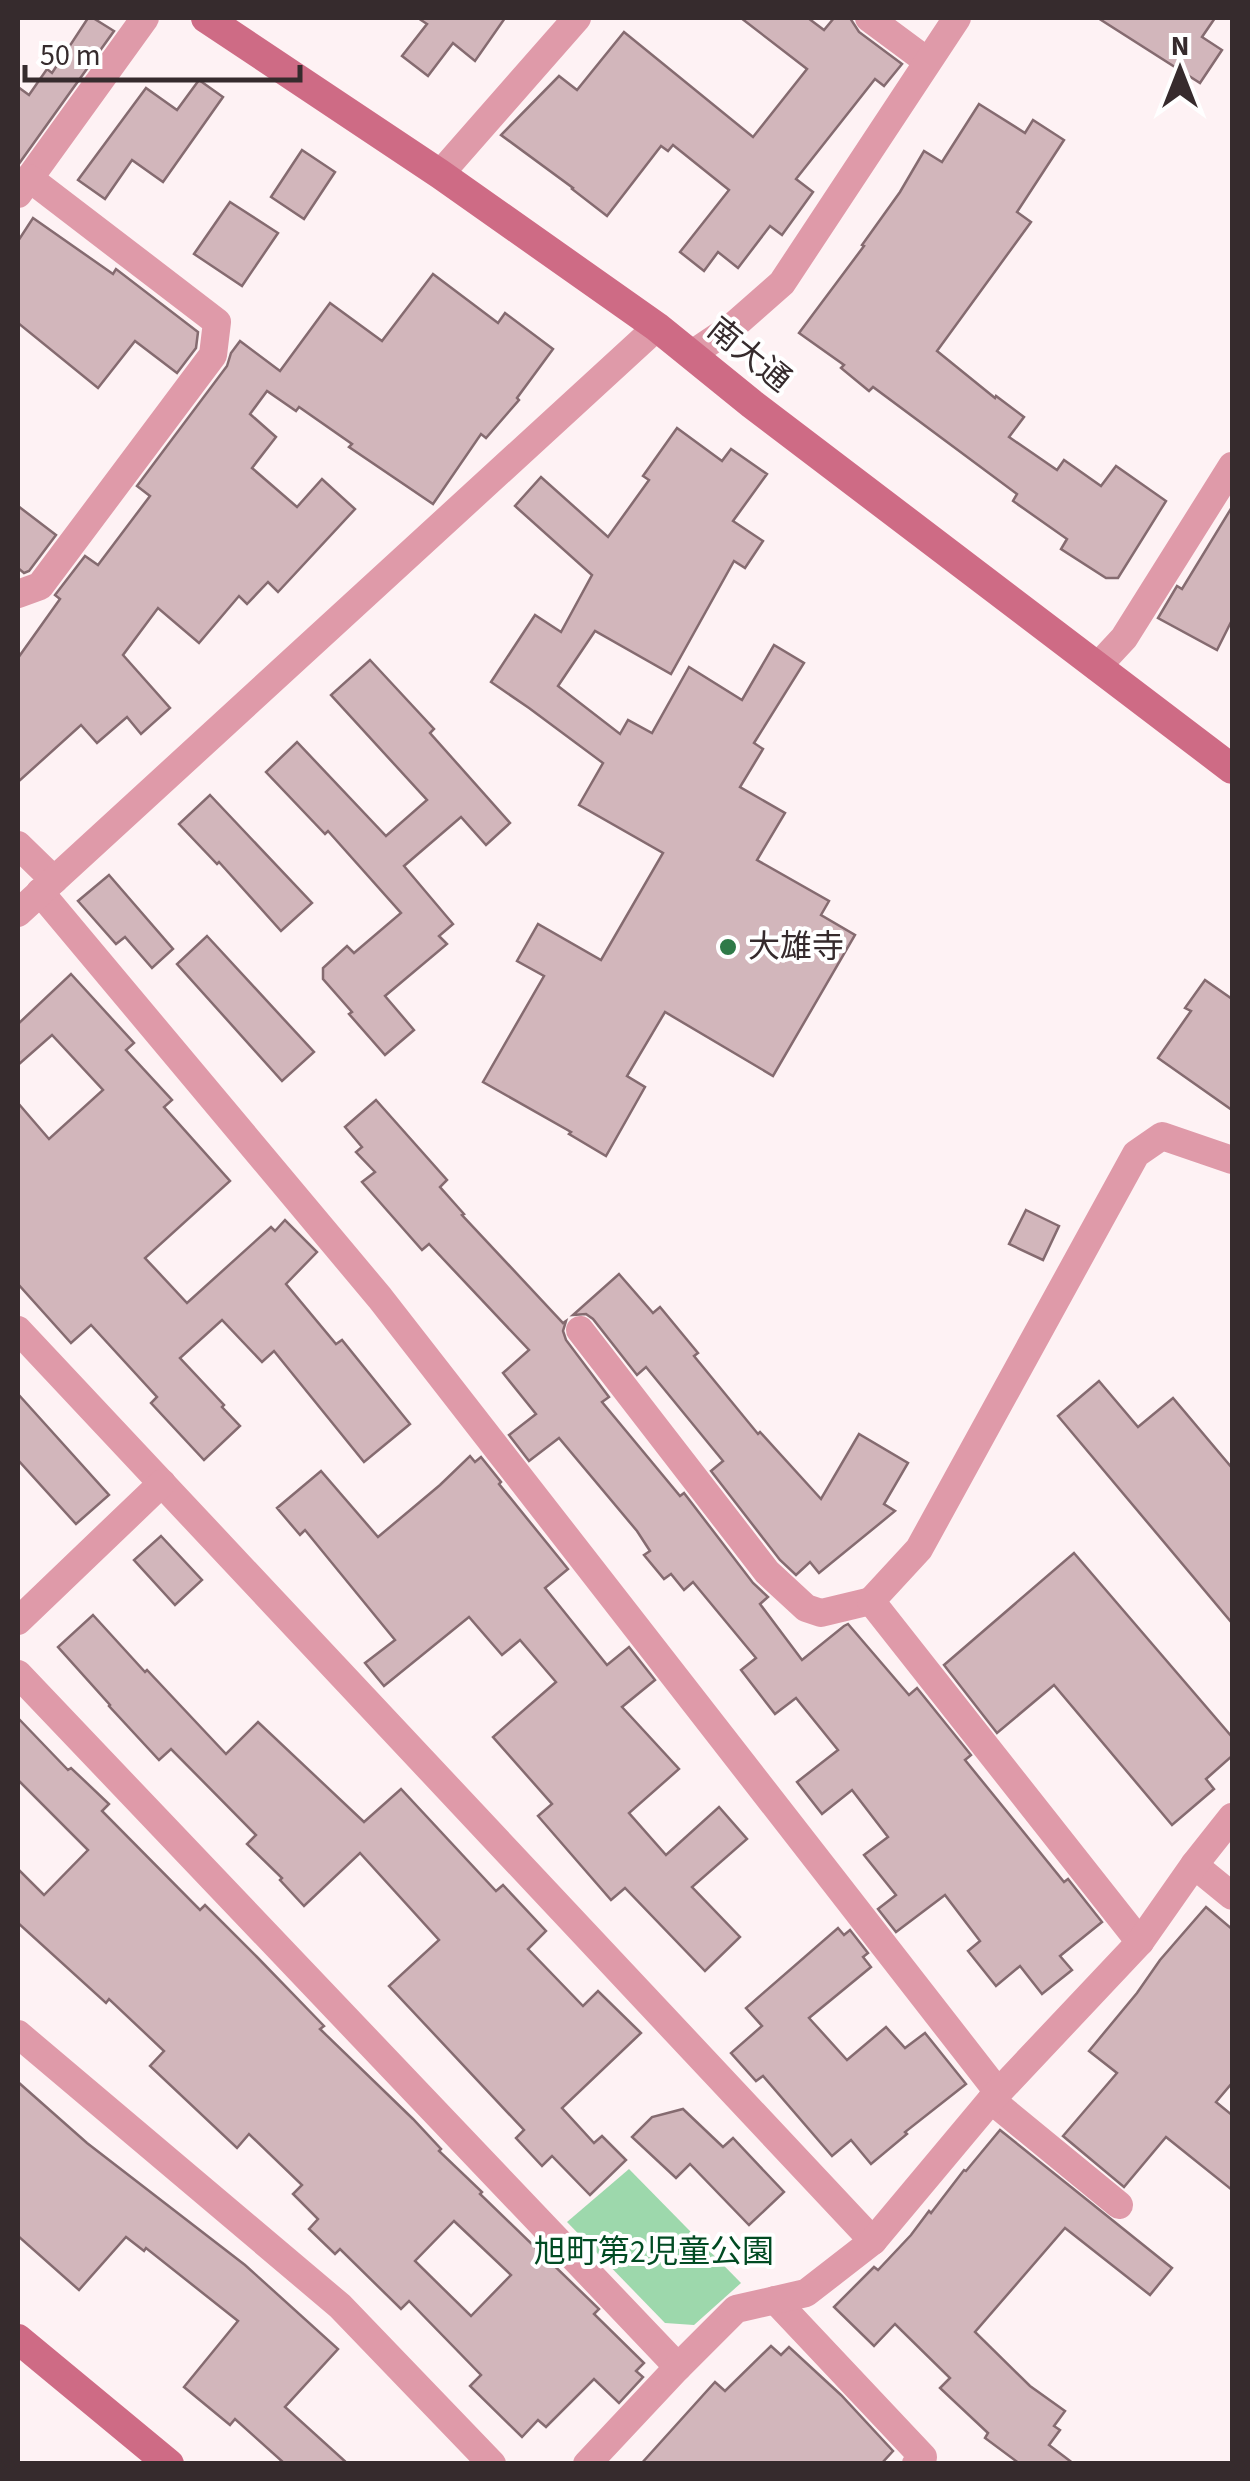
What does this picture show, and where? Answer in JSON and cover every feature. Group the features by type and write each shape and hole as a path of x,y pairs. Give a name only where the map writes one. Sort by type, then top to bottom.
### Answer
{"street":[{"path":"18,594 40,586 213,356 217,322 23,186 146,18"},
{"name":"南大通","path":"206,18 440,174 657,327 752,404 1232,769"},
{"path":"440,174 577,18"},
{"path":"869,18 927,61"},
{"path":"692,354 732,327 782,283 956,18"},
{"path":"18,913 657,327"},
{"path":"1098,668 1124,638 1232,466"},
{"path":"18,845 380,1298 995,2096 1119,2205"},
{"path":"580,1330 780,1584 806,1608 821,1612 872,1601 918,1549 1136,1154 1162,1136 1232,1160"},
{"path":"18,1330 873,2241"},
{"path":"18,1621 162,1483"},
{"path":"872,1601 1140,1942"},
{"path":"18,1674 678,2367"},
{"path":"587,2464 736,2310 806,2293 873,2241 995,2096 1140,1942 1232,1818"},
{"path":"1194,1865 1232,1896"},
{"path":"18,2034 340,2306 492,2464"},
{"path":"775,2300 923,2456 916,2464"},
{"path":"18,2339 169,2464"}],"green space":[{"name":"旭町第2児童公園","path":"629,2169 741,2283 694,2325 665,2323 567,2222"}],"building":[{"path":"88,18 114,31 18,165 18,87 29,95 47,69 52,73"},
{"path":"418,18 505,18 475,61 453,43 428,76 402,56 427,24"},
{"path":"741,18 808,18 824,30 834,18 850,18 859,32 902,64 884,86 875,79 796,179 813,192 782,235 770,226 738,268 718,252 704,271 680,252 729,190 673,145 668,151 661,146 607,216 501,135 559,76 577,90 624,32 753,137 807,69"},
{"path":"1098,18 1215,18 1202,37 1222,50 1200,83"},
{"path":"199,80 223,97 163,182 132,160 105,199 78,180 146,88 177,110"},
{"path":"979,104 1025,133 1033,120 1064,140 1017,212 1031,222 937,351 1024,417 1009,437 1057,470 1064,460 1101,486 1116,466 1166,501 1118,578 1106,578 1061,549 1067,539 1013,501 1017,494 873,387 869,391 841,368 844,365 799,333 864,246 924,151 942,162"},
{"path":"302,150 335,172 304,219 271,197"},
{"path":"230,202 278,233 242,286 194,254"},
{"path":"33,218 113,274 116,269 198,332 196,348 177,373 135,341 98,388 18,323 18,241"},
{"path":"433,274 498,323 505,313 553,349 519,400 486,438 481,434 433,504 349,447 352,444 299,407 296,411 267,391 250,414 276,437 252,468 297,507 322,479 355,509 278,592 268,582 247,604 239,596 199,643 158,608 123,655 170,708 141,734 127,717 97,743 81,725 18,782 18,658 60,599 55,595 85,556 98,565 150,496 137,486 227,366 240,341 280,371 330,303 382,341"},
{"path":"677,428 722,461 731,449 767,474 733,521 763,541 745,568 734,561 671,674 595,631 558,686 620,734 628,720 652,733 689,667 742,700 774,645 804,663 754,743 763,749 740,787 785,813 757,860 829,901 821,915 855,935 773,1076 665,1012 627,1076 645,1087 606,1156 483,1082 544,976 517,961 538,924 601,960 663,853 579,805 603,763 491,682 535,615 561,632 592,575 515,506 541,477 608,537 649,480 643,476"},
{"path":"18,506 56,535 24,573 18,568"},
{"path":"1232,507 1232,620 1217,650 1158,618 1177,586 1182,589"},
{"path":"370,660 434,729 430,733 510,823 486,845 461,817 404,866 453,924 439,936 447,944 385,996 414,1030 385,1055 323,979 323,968 347,946 354,953 401,913 328,831 325,834 266,772 297,742 386,836 427,800 331,695"},
{"path":"210,795 312,903 281,931 179,824"},
{"path":"109,875 173,949 152,968 125,937 116,944 78,901"},
{"path":"207,936 314,1052 282,1081 177,964"},
{"path":"71,974 134,1043 126,1050 172,1100 164,1107 230,1181 145,1258 187,1303 271,1227 275,1231 285,1220 317,1252 286,1284 336,1344 342,1340 410,1424 364,1462 274,1351 262,1362 222,1320 180,1358 240,1426 204,1460 151,1403 157,1397 91,1325 71,1343 18,1284 18,1103 49,1139 103,1090 52,1035 18,1065 18,1024"},
{"path":"1205,980 1232,999 1232,1110 1158,1058 1191,1011 1185,1008"},
{"path":"376,1100 447,1180 440,1187 462,1215 563,1323 566,1321 566,1340 609,1397 602,1402 680,1496 684,1493 768,1597 760,1604 802,1660 848,1624 909,1695 917,1688 971,1755 965,1760 1064,1882 1068,1879 1102,1922 1060,1956 1072,1970 1042,1994 1020,1966 996,1986 968,1951 980,1941 945,1895 896,1932 878,1909 896,1895 864,1855 888,1837 852,1790 822,1814 797,1782 838,1750 796,1698 775,1714 741,1670 756,1658 693,1582 684,1590 671,1574 664,1579 644,1555 650,1551 637,1531 559,1438 529,1461 509,1435 536,1414 503,1373 529,1350 429,1244 422,1250 362,1182 375,1172 356,1152 362,1147 345,1127"},
{"path":"1026,1210 1059,1226 1043,1260 1009,1244"},
{"path":"619,1274 653,1313 660,1307 698,1353 694,1356 758,1434 821,1499 859,1434 908,1463 884,1504 895,1511 819,1573 810,1562 796,1575 711,1471 723,1461 646,1367 637,1375 593,1319 586,1314 573,1315"},
{"path":"1099,1381 1138,1427 1173,1398 1232,1468 1232,1623 1058,1416"},
{"path":"18,1394 109,1495 76,1524 18,1460"},
{"path":"470,1456 475,1462 481,1457 568,1569 545,1588 607,1665 629,1647 655,1680 622,1707 679,1769 629,1813 666,1855 719,1807 747,1839 692,1887 740,1937 705,1971 625,1888 611,1900 538,1816 552,1804 493,1737 556,1682 520,1640 502,1655 469,1617 384,1686 365,1663 395,1640 305,1530 300,1535 277,1508 321,1471 378,1537"},
{"path":"161,1536 202,1580 175,1605 134,1560"},
{"path":"1074,1553 1232,1737 1232,1756 1206,1779 1214,1789 1172,1825 1054,1685 997,1733 944,1665"},
{"path":"93,1615 226,1754 258,1722 364,1822 401,1789 496,1891 503,1885 546,1931 528,1949 583,2006 598,1991 641,2033 562,2108 594,2143 602,2136 626,2160 590,2195 552,2156 542,2166 516,2138 524,2130 389,1986 439,1940 360,1853 304,1906 247,1844 256,1835 171,1749 159,1760 58,1647"},
{"path":"18,1718 68,1770 71,1768 109,1804 102,1811 200,1910 205,1905 257,1957 324,2026 320,2029 413,2119 480,2194 599,2309 594,2314 644,2363 636,2371 643,2377 619,2403 594,2379 546,2427 538,2420 522,2437 470,2386 481,2375 409,2301 401,2309 340,2249 335,2254 309,2229 318,2219 293,2194 302,2185 249,2134 237,2148 150,2066 164,2051 18,1923 18,1869 44,1895 88,1850 18,1780","holes":["454,2221 511,2275 471,2316 415,2261"]},
{"path":"1206,1907 1232,1929 1232,2083 1216,2102 1232,2115 1232,2190 1166,2137 1124,2187 1063,2136 1117,2073 1089,2051"},
{"path":"838,1928 844,1935 850,1930 868,1953 863,1957 871,1967 809,2018 847,2060 886,2027 905,2048 925,2033 966,2084 871,2164 851,2140 832,2156 763,2076 756,2081 731,2053 762,2026 746,2008"},
{"path":"18,2082 87,2143 245,2265 338,2349 285,2407 348,2464 285,2464 235,2419 230,2425 184,2387 238,2321 146,2248 144,2251 126,2237 79,2290 18,2236"},
{"path":"683,2109 723,2147 733,2138 784,2192 749,2225 690,2164 676,2178 632,2137 652,2117"},
{"path":"1000,2130 1172,2268 1150,2295 1065,2228 975,2332 1030,2386 1065,2411 1054,2426 1060,2430 1049,2445 1074,2464 1020,2464 985,2438 988,2433 940,2388 950,2378 895,2324 874,2346 834,2307 874,2267 878,2270 911,2235"},
{"path":"771,2346 781,2355 789,2347 841,2395 893,2451 881,2464 641,2464 715,2382 725,2391"}],"place":[{"name":"大雄寺","path":"728,947"}]}
